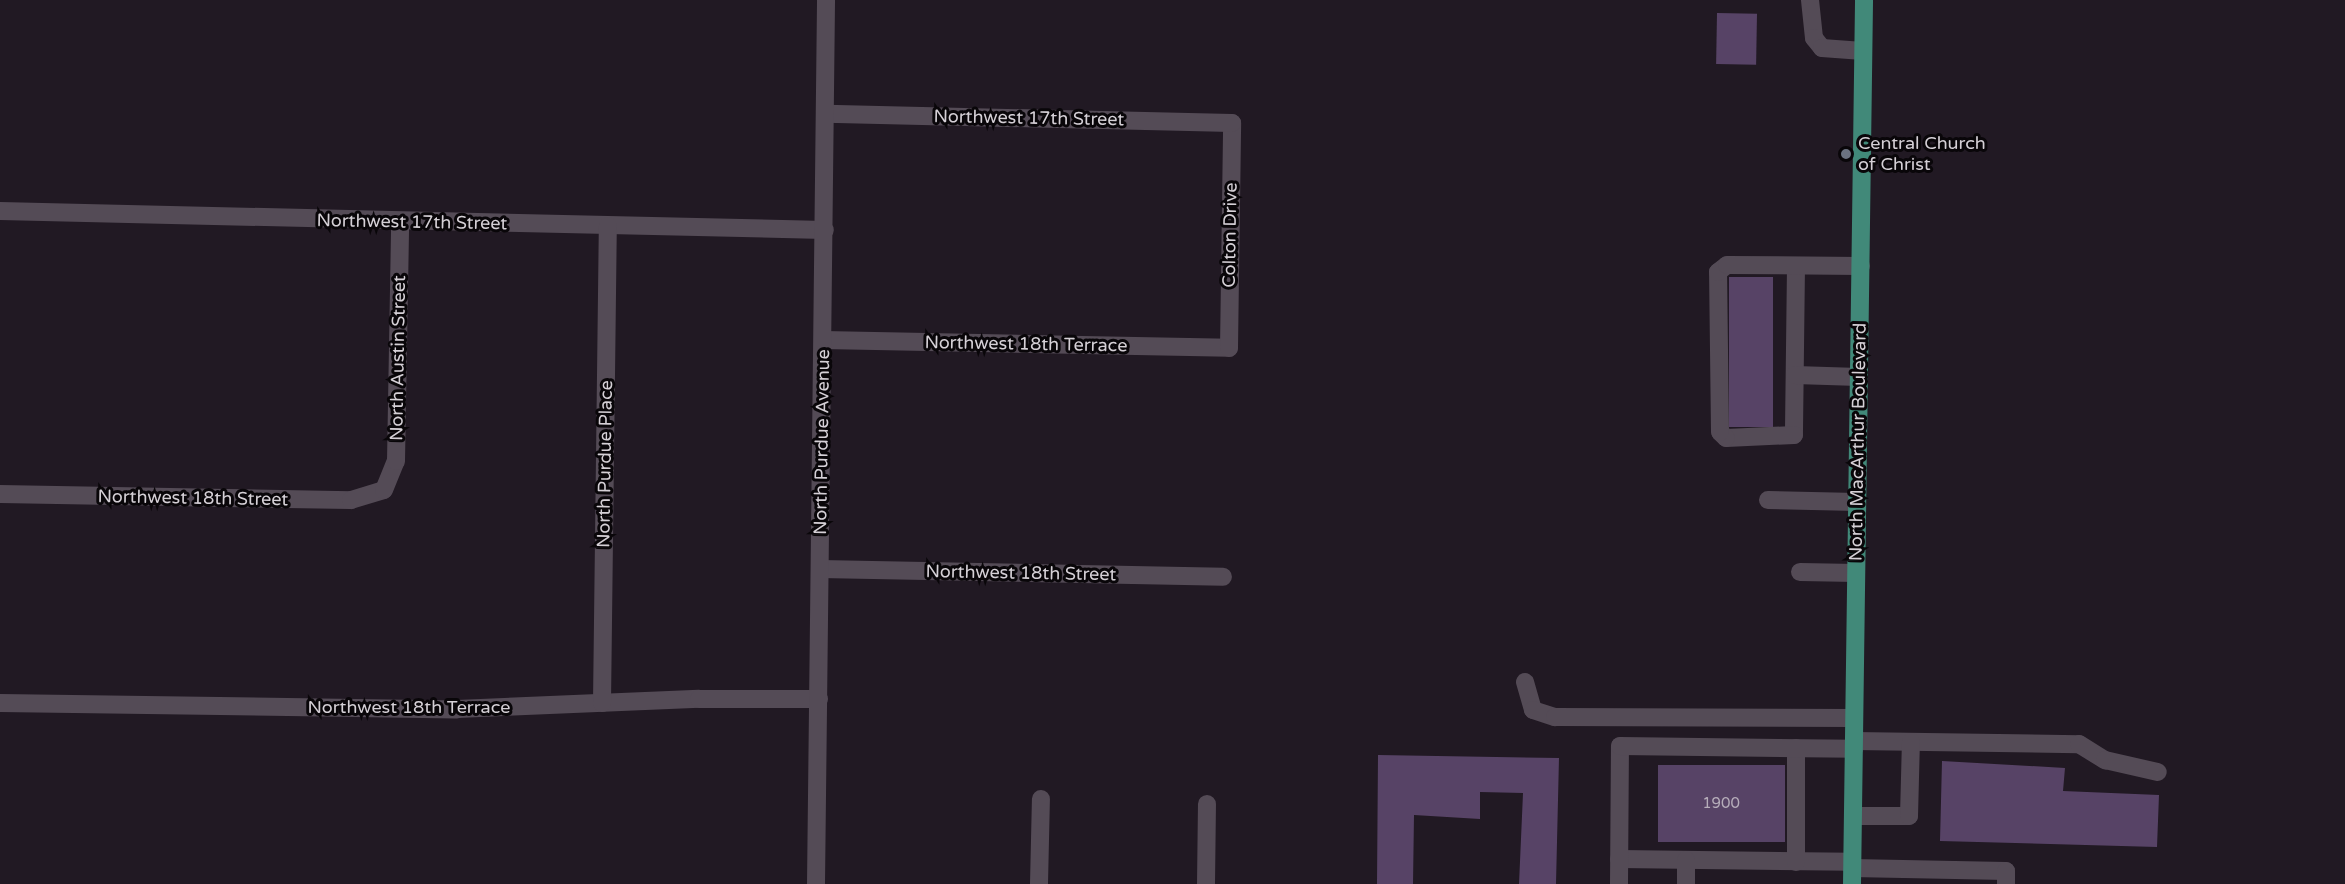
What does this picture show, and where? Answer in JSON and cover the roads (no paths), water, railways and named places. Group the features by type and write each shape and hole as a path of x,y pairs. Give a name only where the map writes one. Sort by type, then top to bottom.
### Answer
{"main road":[{"name":"North MacArthur Boulevard","path":"1852,871 1864,0"}],"street":[{"name":"North Purdue Avenue","path":"816,884 826,0"},
{"path":"1810,0 1814,38 1822,48 1863,51"},
{"name":"Northwest 17th Street","path":"825,114 1232,123"},
{"name":"Colton Drive","path":"1229,348 1232,123"},
{"name":"Northwest 17th Street","path":"0,211 286,215 296,220 825,230"},
{"name":"North Austin Street","path":"384,490 396,461 400,222"},
{"name":"North Purdue Place","path":"602,703 608,226"},
{"path":"1796,266 1794,435 1726,438 1720,432 1718,272 1727,265 1860,266"},
{"name":"Northwest 18th Terrace","path":"823,340 1229,348"},
{"path":"1795,375 1859,377"},
{"name":"Northwest 18th Street","path":"0,494 351,500 384,490"},
{"path":"1768,500 1857,502"},
{"name":"Northwest 18th Street","path":"820,569 1223,577"},
{"path":"1800,572 1856,573"},
{"path":"1525,682 1533,710 1555,717 1854,718"},
{"name":"Northwest 18th Terrace","path":"0,704 457,709 602,703 819,699"},
{"path":"1853,816 1909,816 1911,742"},
{"path":"1618,884 1620,746 1796,748 1911,742 2079,744 2105,760 2158,772"},
{"path":"1796,748 1796,861"},
{"path":"1039,884 1041,799"},
{"path":"1206,884 1207,804"},
{"path":"1618,859 1796,861 1852,871 2006,871 2006,884"},
{"path":"1686,860 1686,884"}],"place":[{"name":"Central Church of Christ","path":"1846,154"}]}
